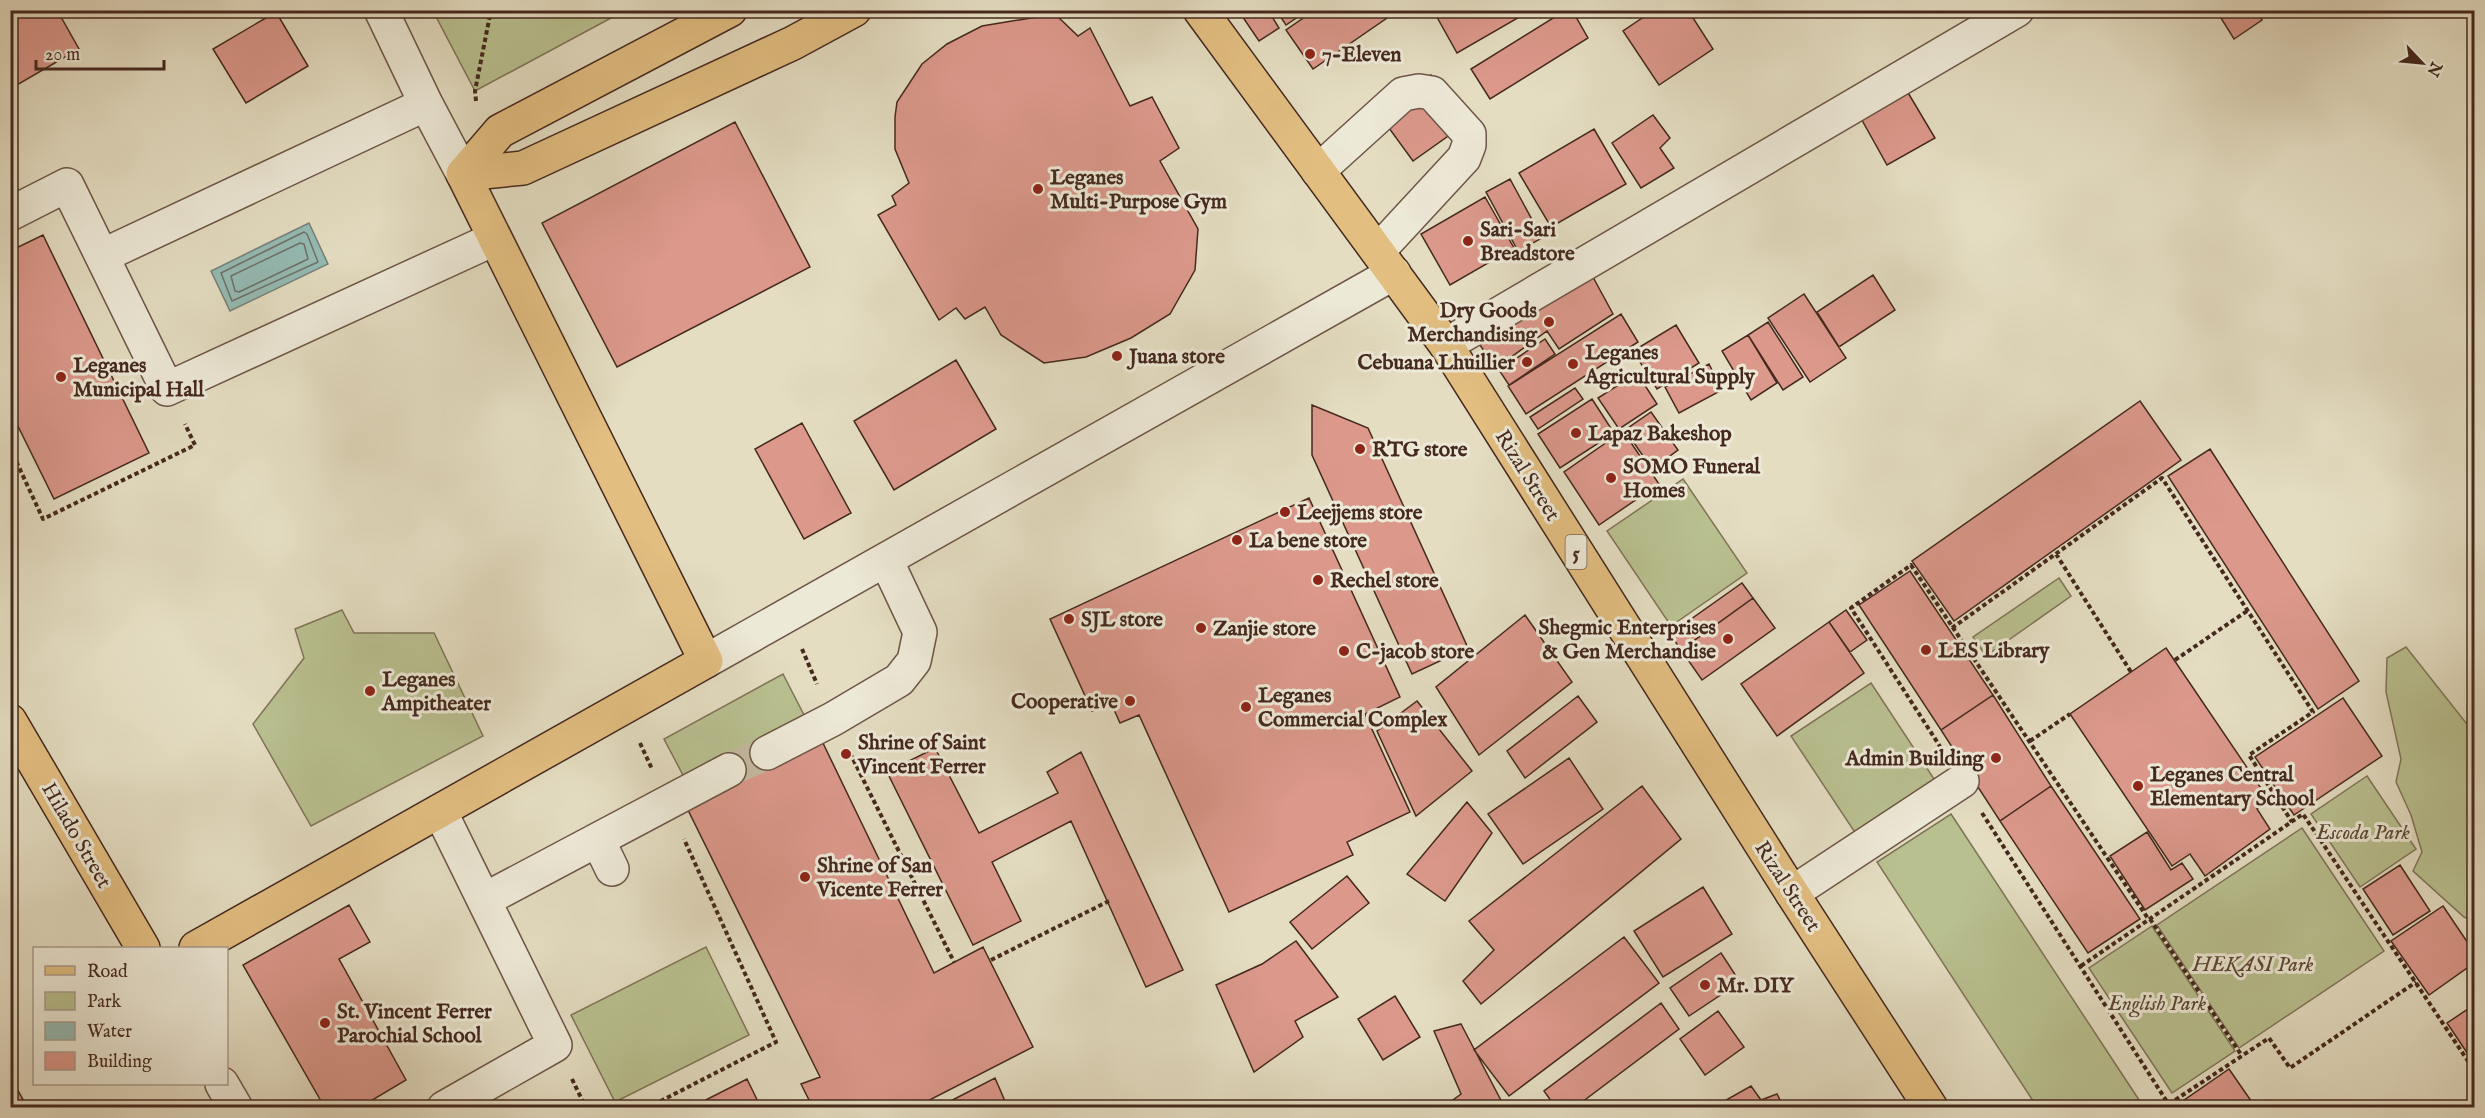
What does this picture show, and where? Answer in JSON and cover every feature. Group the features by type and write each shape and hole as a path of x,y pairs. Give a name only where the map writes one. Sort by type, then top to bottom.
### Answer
{"main road":[{"path":"464,174 500,131 730,10"},
{"path":"464,174 523,168 793,43 854,10"},
{"name":"Rizal Street","path":"1200,10 1446,345 1930,1107"},
{"path":"198,947 706,661 494,239 464,174"},
{"name":"Hilado Street","path":"10,721 142,947"}],"street":[{"path":"381,10 426,104 464,174"},
{"path":"1446,345 2017,10"},
{"path":"706,661 886,560 1386,262 1464,158 1469,145 1469,134 1432,93 1403,94 1318,171"},
{"path":"102,256 426,104"},
{"path":"10,214 67,185 168,389 494,239"},
{"path":"767,753 833,719 899,680 914,661 920,632 886,560"},
{"path":"484,900 729,770"},
{"path":"1792,893 1962,781"},
{"path":"440,811 555,1045 444,1107"},
{"path":"598,840 612,869"},
{"path":"223,1085 236,1107"}],"path":[{"path":"475,91 491,10"},
{"path":"10,448 43,519 195,445"},
{"path":"1952,627 2162,478 2313,712 2248,755 2292,822"},
{"path":"2056,554 2131,672"},
{"path":"2170,1106 1851,608 1911,565 2242,1056"},
{"path":"2175,660 2247,611"},
{"path":"787,616 833,719 954,962"},
{"path":"623,707 776,1042 647,1107"},
{"path":"2030,741 2070,714"},
{"path":"2081,966 2303,814 2475,1070"},
{"path":"991,960 1109,900"},
{"path":"2151,1107 2160,1104 2170,1106 2269,1038 2290,1068 2416,982"}],"green space":[{"path":"433,11 624,11 475,91"},
{"path":"1683,479 1747,573 1671,626 1607,531"},
{"path":"2059,578 2071,596 1986,656 1973,637"},
{"name":"Leganes Ampitheater","path":"342,610 354,633 434,633 483,736 311,826 253,724 304,658 295,629"},
{"path":"2406,647 2474,733 2474,921 2464,917 2413,871 2422,852 2411,815 2396,782 2401,759 2386,692 2387,658"},
{"path":"783,674 804,715 685,779 664,739"},
{"path":"1871,683 1938,785 1858,837 1791,736"},
{"name":"Escoda Park","path":"2367,776 2416,849 2360,887 2311,814"},
{"path":"1951,814 2142,1107 2037,1107 1877,862"},
{"name":"HEKASI Park","path":"2302,828 2384,951 2239,1048 2157,925"},
{"name":"English Park","path":"2152,926 2235,1051 2172,1093 2089,968"},
{"path":"706,947 749,1035 615,1102 571,1015"}],"water":[{"path":"309,223 328,264 230,311 211,271"}],"building":[{"path":"10,10 57,10 79,49 10,89"},
{"path":"1238,10 1268,10 1279,28 1259,41"},
{"path":"1276,10 1308,10 1286,25"},
{"path":"1315,10 1382,10 1387,18 1313,69 1286,30"},
{"path":"1433,10 1521,10 1523,15 1457,53"},
{"path":"1566,10 1572,10 1588,38 1490,99 1471,69"},
{"path":"1625,10 1640,10 1630,18"},
{"path":"1654,10 1688,10 1713,49 1659,85 1623,31"},
{"path":"2216,10 2256,10 2262,20 2234,39"},
{"path":"276,12 308,66 246,103 213,49"},
{"name":"Leganes Multi-Purpose Gym","path":"1055,14 1078,36 1090,28 1130,106 1152,97 1179,148 1160,161 1198,229 1195,270 1170,314 1131,338 1086,357 1044,363 1001,335 985,307 965,319 956,308 939,320 878,215 896,205 892,196 909,183 895,149 895,117 897,102 922,64 947,44 982,26"},
{"path":"1431,75 1465,124 1413,161 1378,113"},
{"path":"1904,86 1935,138 1887,165 1858,113"},
{"path":"1653,115 1670,138 1660,148 1674,168 1641,188 1612,143"},
{"path":"735,122 810,267 617,367 542,223"},
{"path":"1594,129 1626,184 1551,227 1519,173"},
{"path":"1510,179 1542,238 1518,251 1486,192"},
{"name":"Sari-Sari Breadstore","path":"1485,197 1514,248 1450,285 1421,234"},
{"name":"Leganes Municipal Hall","path":"43,235 149,453 54,499 10,410 10,251"},
{"name":"Dry Goods Merchandising","path":"1587,266 1613,314 1559,349 1547,331 1496,368 1475,338"},
{"path":"1873,275 1895,310 1839,347 1817,312"},
{"path":"1804,294 1846,358 1810,382 1768,318"},
{"name":"Leganes Agricultural Supply","path":"1621,314 1638,342 1526,414 1508,386"},
{"path":"1768,322 1803,377 1783,390 1748,335"},
{"path":"1676,325 1699,363 1657,389 1633,351"},
{"path":"1748,335 1777,383 1751,400 1722,351"},
{"name":"Cebuana Lhuillier","path":"1545,339 1555,354 1509,385 1499,370"},
{"path":"956,360 996,429 894,490 854,421"},
{"path":"1709,364 1722,390 1679,413 1665,387"},
{"path":"1637,373 1657,404 1619,429 1598,398"},
{"path":"1575,388 1583,399 1538,429 1530,417"},
{"name":"Lapaz Bakeshop","path":"1592,399 1614,433 1560,468 1538,434"},
{"path":"2140,401 2181,460 1954,621 1912,561"},
{"path":"1312,405 1368,428 1468,648 1412,674 1312,455"},
{"path":"1651,412 1678,450 1652,469 1625,430"},
{"path":"802,423 851,513 804,539 755,449"},
{"name":"SOMO Funeral Homes","path":"1623,431 1659,484 1599,525 1564,472"},
{"path":"2210,449 2359,681 2318,709 2168,476"},
{"name":"Leganes Commercial Complex","path":"1309,498 1400,697 1365,714 1410,812 1347,842 1353,855 1229,912 1139,715 1120,723 1111,703 1092,711 1050,619"},
{"name":"LES Library","path":"1910,571 1993,695 1941,730 1859,605"},
{"path":"1742,583 1753,598 1681,650 1670,634"},
{"name":"Shegmic Enterprises & Gen Merchandise","path":"1753,598 1775,628 1702,680 1681,650"},
{"path":"1846,610 1867,640 1850,652 1829,622"},
{"path":"1525,615 1572,682 1479,755 1436,687"},
{"path":"1829,622 1864,673 1777,736 1741,684"},
{"path":"2166,648 2269,800 2257,809 2270,829 2205,876 2190,854 2172,866 2070,714"},
{"name":"Admin Building","path":"1993,695 2051,786 2000,821 1941,730"},
{"path":"1578,696 1597,722 1525,778 1507,751"},
{"path":"2343,698 2382,756 2294,815 2255,757"},
{"path":"1417,701 1472,771 1416,816 1377,731"},
{"name":"Shrine of San Vicente Ferrer","path":"821,739 934,973 983,947 1033,1047 914,1108 813,1108 801,1084 820,1077 687,808 722,759 760,741"},
{"path":"935,748 979,833 1058,793 1047,772 1081,752 1183,970 1146,987 1071,821 992,862 1021,921 973,945 887,772"},
{"path":"1569,758 1603,809 1523,864 1488,814"},
{"path":"1642,786 1681,839 1481,1004 1463,981 1494,950 1469,921"},
{"path":"2051,786 2140,919 2088,953 2000,821"},
{"path":"1467,802 1492,833 1445,901 1407,874"},
{"path":"2147,832 2171,870 2182,863 2193,879 2145,910 2110,856"},
{"path":"2400,865 2430,911 2393,935 2363,889"},
{"path":"1347,876 1369,903 1312,949 1290,922"},
{"path":"1703,887 1732,934 1663,977 1634,931"},
{"name":"St. Vincent Ferrer Parochial School","path":"349,905 370,942 339,959 406,1080 359,1108 325,1108 243,965"},
{"path":"2443,906 2474,952 2474,963 2429,995 2391,941"},
{"path":"1624,937 1659,983 1509,1096 1474,1050"},
{"path":"1296,941 1338,997 1295,1021 1303,1037 1254,1072 1216,985 1262,964"},
{"name":"Mr. DIY","path":"1721,953 1740,982 1689,1016 1670,988"},
{"path":"1395,996 1420,1037 1383,1060 1358,1019"},
{"path":"1661,1003 1679,1029 1574,1108 1556,1108 1544,1091"},
{"path":"2474,1005 2474,1063 2447,1023"},
{"path":"1718,1011 1744,1047 1705,1075 1680,1039"},
{"path":"1461,1024 1505,1108 1442,1108 1461,1094 1434,1031"},
{"path":"2229,1069 2256,1108 2184,1108 2180,1103"},
{"path":"10,1077 28,1108 10,1108"},
{"path":"995,1078 1008,1108 937,1108"},
{"path":"747,1079 761,1108 690,1108"},
{"path":"1751,1086 1761,1100 1777,1094 1784,1108 1712,1108"}],"tunnel":[{"path":"729,770 767,753"}],"place":[{"name":"7-Eleven","path":"1310,54"},
{"name":"Leganes Multi-Purpose Gym","path":"1038,189"},
{"name":"Sari-Sari Breadstore","path":"1468,241"},
{"name":"Dry Goods Merchandising","path":"1549,322"},
{"name":"Juana store","path":"1117,356"},
{"name":"Cebuana Lhuillier","path":"1527,362"},
{"name":"Leganes Agricultural Supply","path":"1573,364"},
{"name":"Leganes Municipal Hall","path":"61,377"},
{"name":"Lapaz Bakeshop","path":"1576,433"},
{"name":"RTG store","path":"1360,449"},
{"name":"SOMO Funeral Homes","path":"1611,478"},
{"name":"Leejjems store","path":"1285,512"},
{"name":"La bene store","path":"1237,540"},
{"name":"Rechel store","path":"1318,580"},
{"name":"SJL store","path":"1069,619"},
{"name":"Zanjie store","path":"1201,628"},
{"name":"Shegmic Enterprises & Gen Merchandise","path":"1728,639"},
{"name":"LES Library","path":"1926,650"},
{"name":"C-jacob store","path":"1344,651"},
{"name":"Leganes Ampitheater","path":"370,691"},
{"name":"Cooperative","path":"1130,701"},
{"name":"Leganes Commercial Complex","path":"1246,707"},
{"name":"Shrine of Saint Vincent Ferrer","path":"846,754"},
{"name":"Admin Building","path":"1996,758"},
{"name":"Leganes Central Elementary School","path":"2138,786"},
{"name":"Shrine of San Vicente Ferrer","path":"805,877"},
{"name":"Mr. DIY","path":"1705,985"},
{"name":"St. Vincent Ferrer Parochial School","path":"325,1023"}]}
